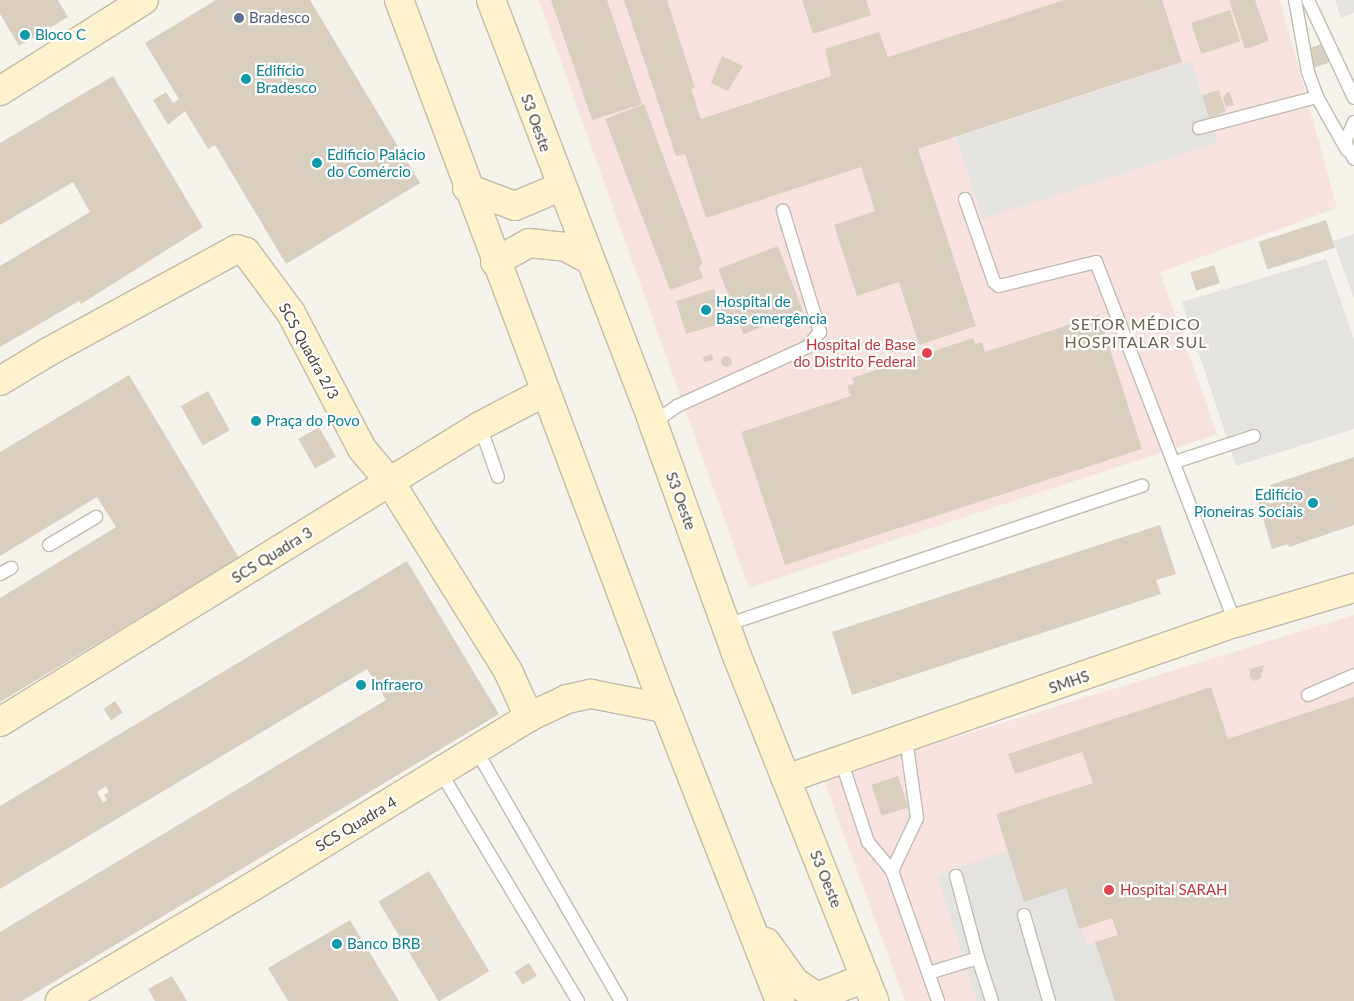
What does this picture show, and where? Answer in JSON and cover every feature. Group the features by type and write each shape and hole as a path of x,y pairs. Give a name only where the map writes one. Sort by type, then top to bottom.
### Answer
{"street":[{"path":"0,91 144,0"},
{"path":"399,0 495,262 664,708 746,921 780,1001"},
{"name":"S3 Oeste","path":"491,0 560,187 653,423 726,625 870,989"},
{"path":"468,188 515,206 560,187"},
{"path":"495,262 529,244 566,247 590,260"},
{"name":"SCS Quadra 2/3","path":"0,381 48,352 237,249 246,252 291,313 362,449 390,482 508,671 529,717"},
{"name":"SCS Quadra 3","path":"0,722 480,426 545,392"},
{"name":"SMHS","path":"786,779 906,739 1235,623 1354,588"},
{"name":"SCS Quadra 4","path":"60,1001 441,773 529,717 567,699 590,694 664,708"},
{"path":"746,921 773,950 795,982 817,997 870,989"}],"lane":[{"path":"1294,0 1308,72 1317,97 1351,154"},
{"path":"1308,0 1354,98"},
{"path":"1199,128 1317,97"},
{"path":"1351,154 1346,134 1354,122"},
{"path":"965,199 994,282 999,286 1096,262 1175,462 1235,623"},
{"path":"653,423 677,406 807,346 820,332 783,211"},
{"path":"480,426 498,478"},
{"path":"1175,462 1254,436"},
{"path":"726,625 1142,486"},
{"path":"49,545 96,517"},
{"path":"0,574 11,568"},
{"path":"1308,695 1354,676"},
{"path":"892,871 917,818 906,739"},
{"path":"476,750 621,1001"},
{"path":"841,760 868,842 892,871 938,1001"},
{"path":"441,773 578,1001"},
{"path":"956,876 978,958 992,1001"},
{"path":"1024,915 1049,1001"},
{"path":"929,973 978,958"}],"shaded area":[{"name":"Hospital de Base do Distrito Federal","path":"539,0 1280,0 1337,208 1160,272 1217,434 749,588"},
{"path":"1335,0 1354,0 1354,13 1341,18"},
{"path":"1191,61 1218,143 983,219 956,137"},
{"path":"1354,234 1354,298 1333,241"},
{"path":"1326,259 1354,339 1354,429 1236,466 1182,302"},
{"name":"Hospital SARAH","path":"1354,615 1354,1001 905,1001 823,778"},
{"path":"1021,846 1059,857 1087,945 1099,942 1120,1001 977,1001 937,875"}],"building":[{"name":"Bloco C","path":"0,0 58,0 68,17 19,46 0,14"},
{"path":"216,0 310,0 420,183 286,264 215,145 208,149 185,111 168,125 153,100 166,92 173,103 179,99 145,43"},
{"path":"551,0 607,0 642,104 592,120"},
{"path":"624,0 667,0 695,88 691,89 701,119 831,76 825,49 879,32 888,57 1064,0 1162,0 1182,62 918,149 976,326 919,345 899,282 857,296 849,272 834,225 875,211 861,167 706,218 685,154 676,156"},
{"path":"802,0 866,0 871,15 813,34"},
{"path":"1229,0 1255,0 1269,41 1245,49"},
{"path":"1230,10 1240,41 1201,54 1191,23"},
{"path":"1325,43 1331,62 1314,68 1308,49"},
{"path":"722,56 743,66 728,91 711,83"},
{"path":"113,76 203,227 81,304 79,301 0,347 0,266 90,212 73,182 0,225 0,143"},
{"path":"1219,90 1226,112 1209,117 1202,96"},
{"path":"1229,91 1234,105 1226,107 1223,97"},
{"path":"644,104 703,264 699,267 703,278 670,290 605,119"},
{"path":"1326,220 1335,248 1267,270 1258,242"},
{"path":"778,246 803,311 743,334 718,269"},
{"path":"1214,265 1220,283 1196,291 1190,273"},
{"name":"Hospital de Base emergência","path":"714,289 717,299 728,296 736,319 686,334 676,301"},
{"path":"1099,315 1142,449 785,565 741,432 851,396 847,386 854,384 852,378 973,338 975,344 982,342 985,352"},
{"path":"712,354 713,360 704,362 703,357"},
{"path":"726,355 732,361 726,367 720,361"},
{"path":"129,375 239,558 0,702 0,598 116,527 97,497 0,556 0,452"},
{"path":"208,391 230,430 203,445 181,406"},
{"path":"319,427 336,456 315,468 298,439"},
{"name":"Edifício Pioneiras Sociais","path":"1354,457 1354,525 1289,547 1288,544 1272,549 1257,498 1265,497 1269,504 1274,502 1270,485"},
{"path":"1160,525 1176,574 1156,580 1161,594 852,695 832,632"},
{"path":"407,561 499,714 22,1001 0,1001 0,932 386,700 367,669 0,889 0,806","holes":["106,786 109,792 104,795 107,800 103,803 97,792"]},
{"path":"1264,665 1261,678 1254,681 1250,678 1250,669"},
{"name":"Hospital SARAH","path":"1211,687 1228,739 1354,697 1354,1001 1115,1001 1095,942 1118,935 1112,918 1079,929 1066,888 1024,902 996,814 1093,783 1082,752 1015,774 1008,754"},
{"path":"115,701 123,713 111,720 103,709"},
{"path":"898,776 908,807 882,816 871,785"},
{"path":"429,871 489,971 438,1001 378,901"},
{"name":"Banco BRB","path":"350,920 399,1001 288,1001 268,968"},
{"path":"529,963 537,976 523,985 515,972"},
{"path":"172,976 187,1001 155,1001 148,989"}],"place":[{"name":"Bradesco","path":"239,18"},
{"name":"Bloco C","path":"25,35"},
{"name":"Edifício Bradesco","path":"246,79"},
{"name":"Edificio Palácio do Comércio","path":"317,163"},
{"name":"Hospital de Base emergência","path":"706,310"},
{"name":"Hospital de Base do Distrito Federal","path":"927,353"},
{"name":"Praça do Povo","path":"256,421"},
{"name":"Edifício Pioneiras Sociais","path":"1313,503"},
{"name":"Infraero","path":"361,685"},
{"name":"Hospital SARAH","path":"1109,890"},
{"name":"Banco BRB","path":"337,944"}],"district":[{"name":"SETOR MÉDICO HOSPITALAR SUL","path":"1136,333"}]}
